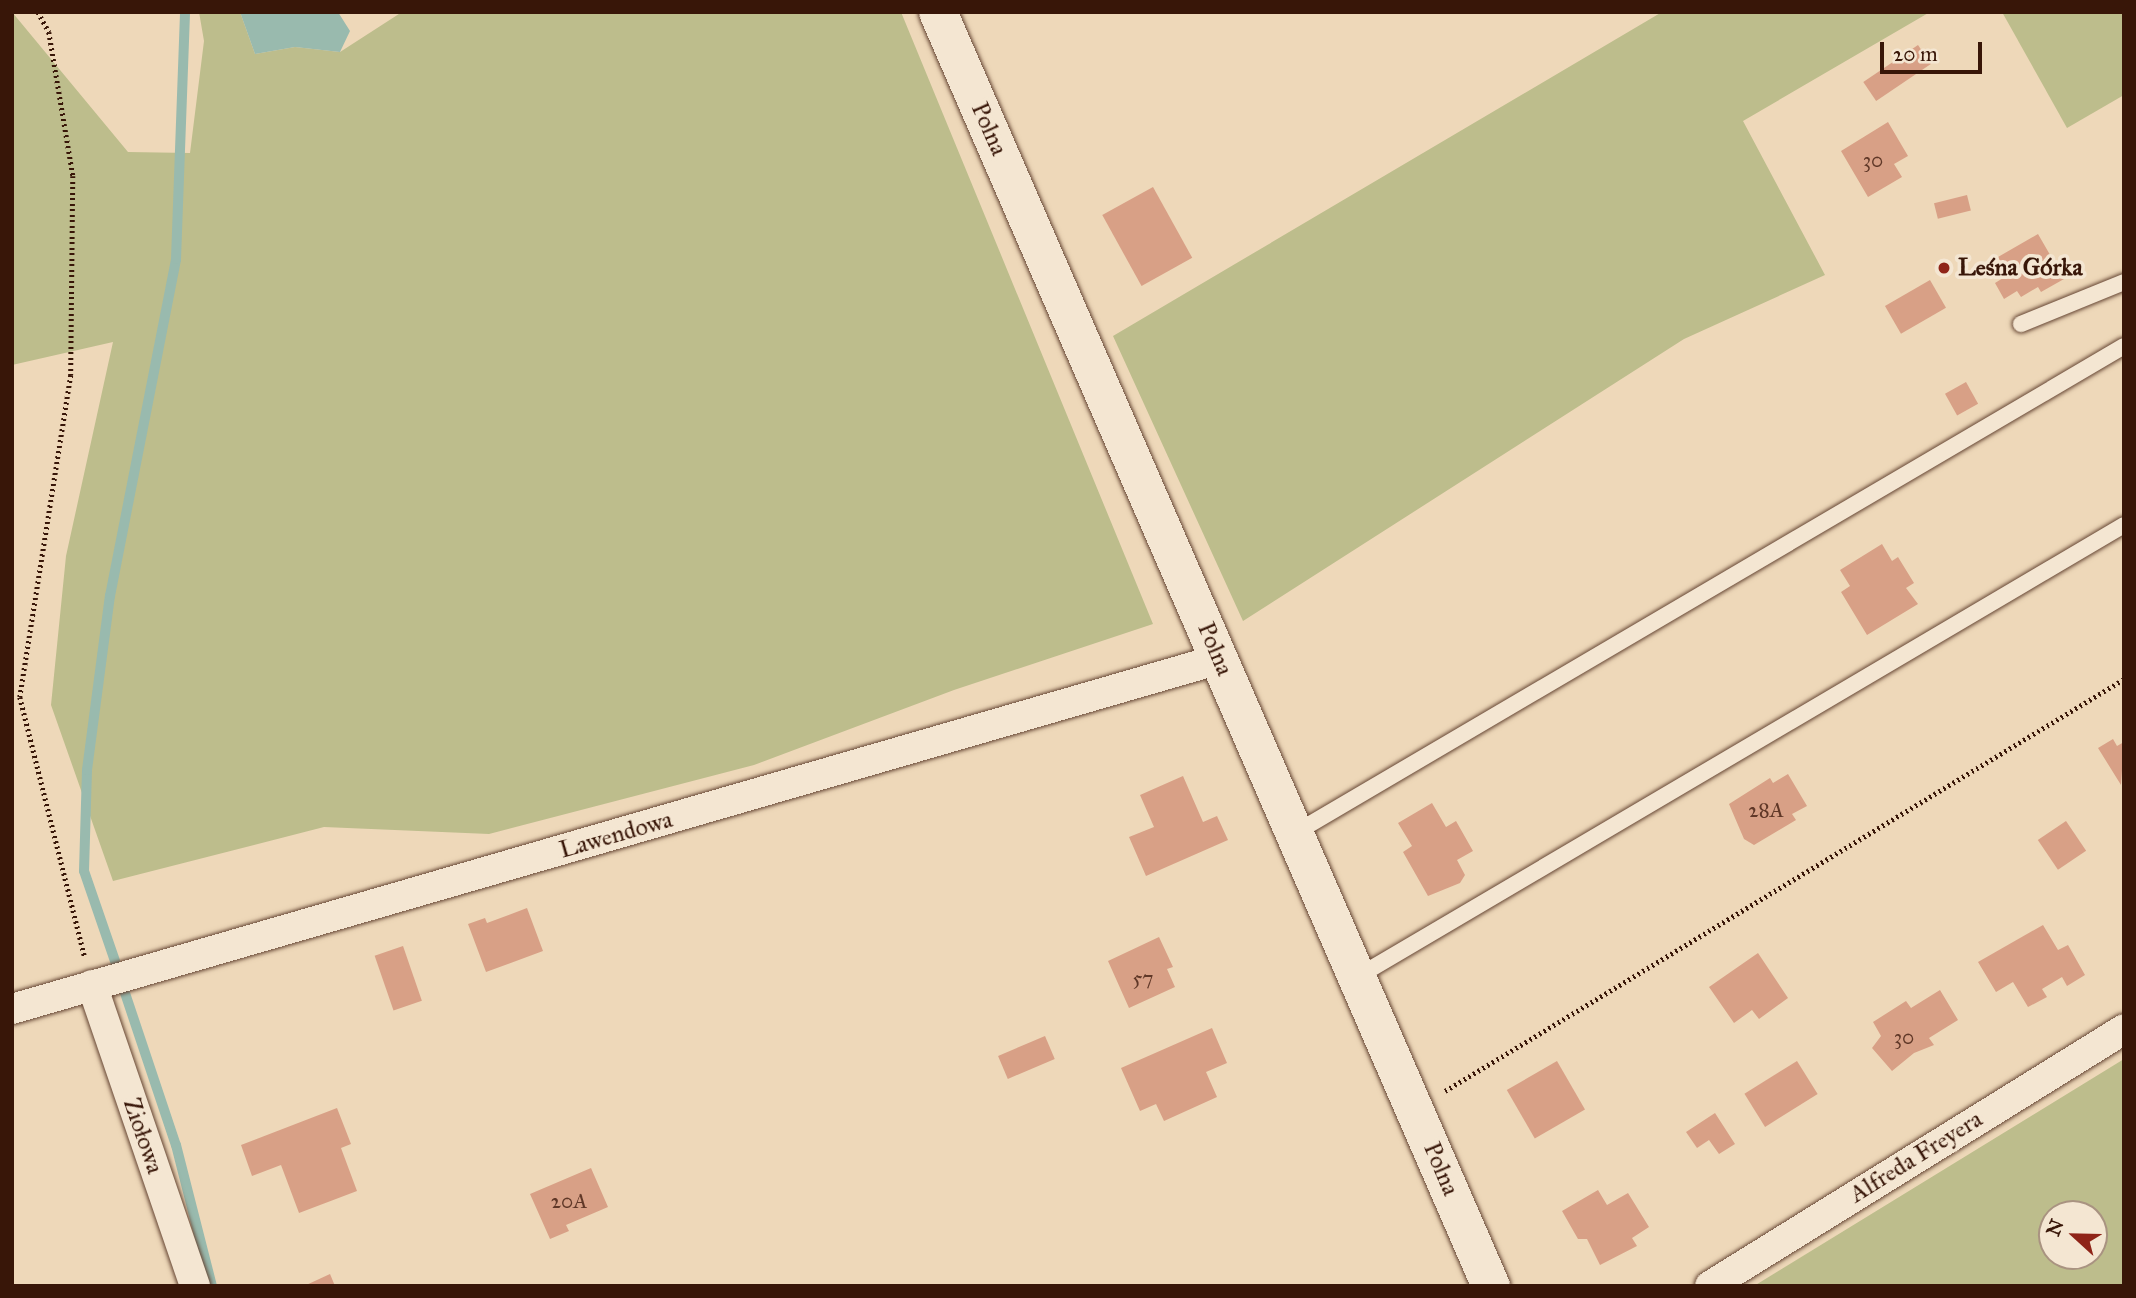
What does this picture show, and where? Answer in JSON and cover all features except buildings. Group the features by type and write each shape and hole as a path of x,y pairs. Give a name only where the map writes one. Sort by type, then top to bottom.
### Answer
{"street":[{"name":"Polna","path":"938,12 1491,1286"},
{"name":"Lawendowa","path":"12,1009 1220,659"},
{"name":"Ziołowa","path":"92,985 195,1286"},
{"name":"Alfreda Freyera","path":"1710,1286 2124,1029"}],"lane":[{"path":"2021,324 2124,282"},
{"path":"1295,833 2124,346"},
{"path":"1357,977 2124,525"}],"path":[{"path":"38,12 49,32 73,176 71,375 20,697 92,985"},
{"path":"1416,1110 2124,679"}],"green space":[{"path":"12,12 128,152 190,153 204,41 199,12 240,12 255,54 295,47 340,52 402,12 901,12 1153,624 954,690 754,765 489,834 324,827 113,881 51,705 66,556 113,342 12,365"},
{"path":"1662,12 1930,12 1743,121 1825,275 1684,339 1243,621 1113,336"},
{"path":"2002,12 2124,12 2124,95 2067,128"},
{"path":"2124,1059 2124,1286 1754,1286"}],"water":[{"path":"240,12 338,12 350,31 340,52 295,47 255,54"}],"waterway":[{"path":"115,961 84,871 87,770 110,596 176,259 185,12"},
{"path":"125,993 176,1145 212,1286"}],"place":[{"name":"Leśna Górka","path":"1944,268"}]}
